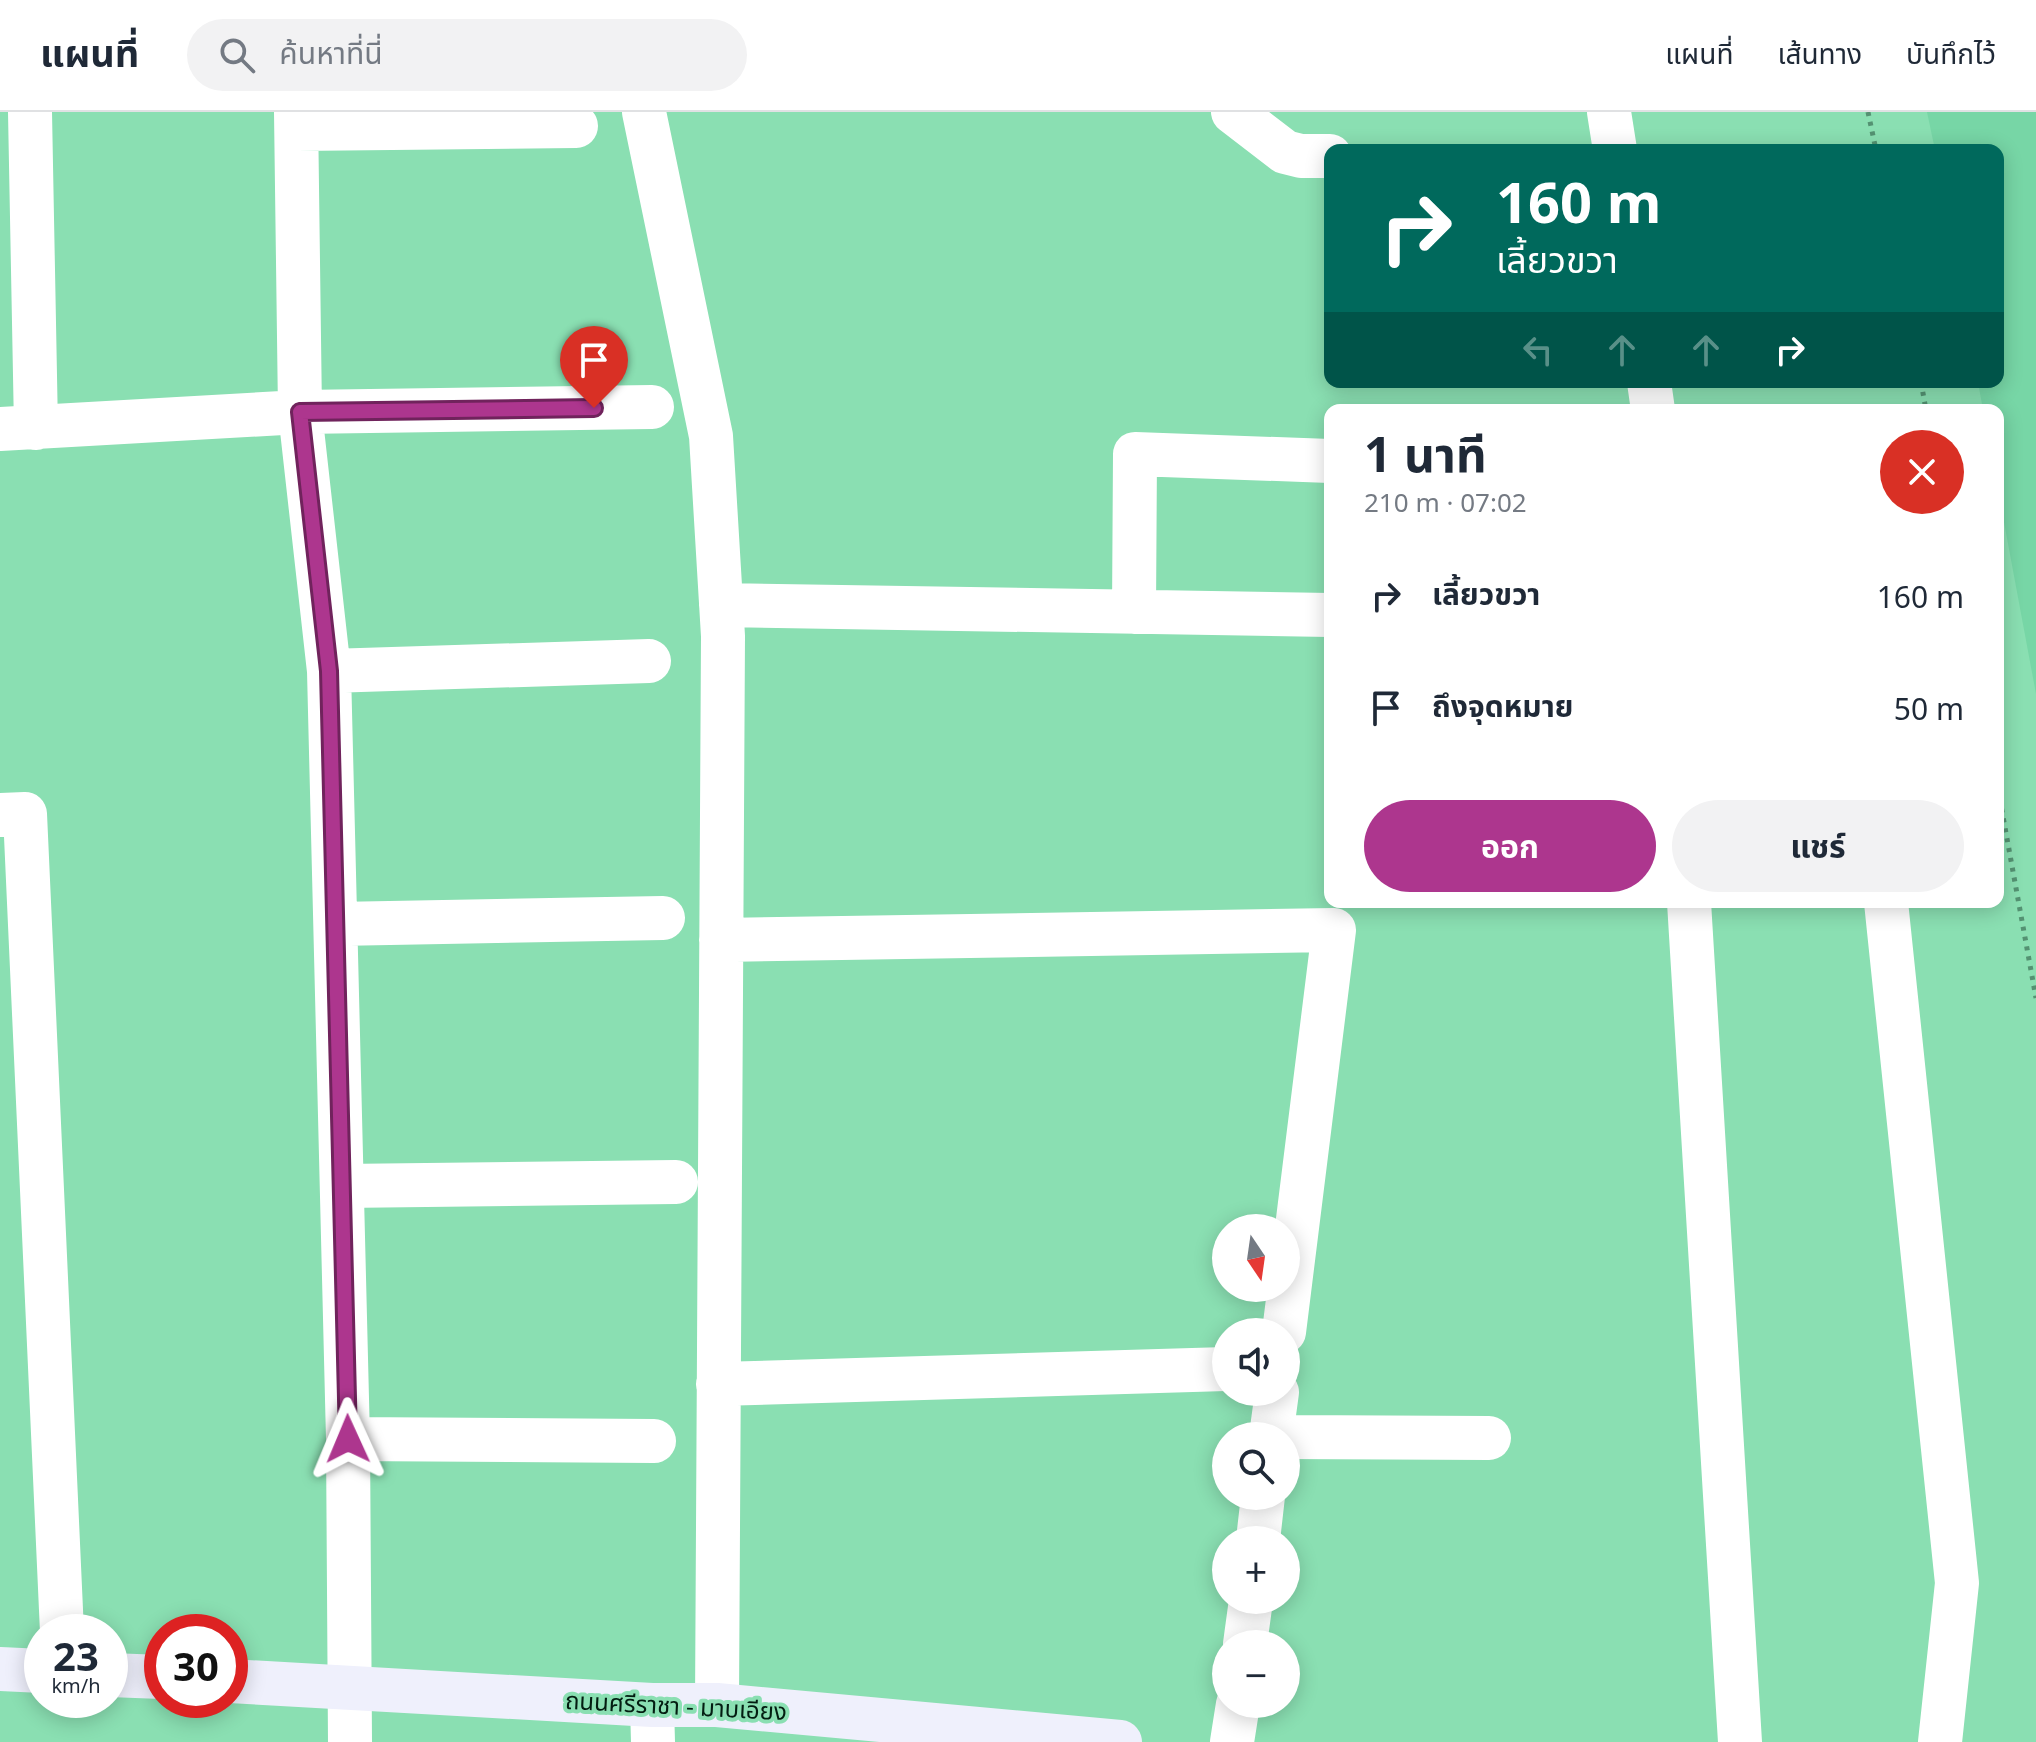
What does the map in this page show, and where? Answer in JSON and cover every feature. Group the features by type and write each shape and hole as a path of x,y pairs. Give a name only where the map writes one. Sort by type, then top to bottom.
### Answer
{"main road":[{"path":"0,1669 24,1670"},
{"name":"ถนนศรีราชา - มาบเอียง","path":"248,1682 348,1686 653,1723 717,1705 1120,1742"}],"street":[{"path":"30,112 18,429 300,412 652,407"},
{"path":"644,112 711,436 723,636 717,1705"},
{"path":"1233,112 1285,152 1324,156"},
{"path":"1609,112 1614,144"},
{"path":"350,1742 348,1439 329,671 300,412 296,120 576,126"},
{"path":"1134,612 1135,454 1324,461"},
{"path":"721,605 1324,615"},
{"path":"329,671 649,661"},
{"path":"0,815 25,814 61,1614"},
{"path":"1689,908 1740,1742"},
{"path":"1887,908 1957,1583 1940,1742"},
{"path":"336,924 663,918"},
{"path":"721,940 1334,930 1286,1318"},
{"path":"342,1186 676,1182"},
{"path":"718,1384 1212,1369"},
{"path":"1300,1437 1489,1438"},
{"path":"348,1439 654,1441"},
{"path":"1232,1742 1236,1718"}],"path":[{"path":"1868,112 1875,144"},
{"path":"2004,822 2036,998"}],"shaded area":[{"path":"1927,112 2036,112 2036,694 2004,522 2004,404 1982,404 1979,388 2004,388 2004,144 1934,144"}],"route":[{"path":"348,1439 329,671 300,412 594,408"}]}
